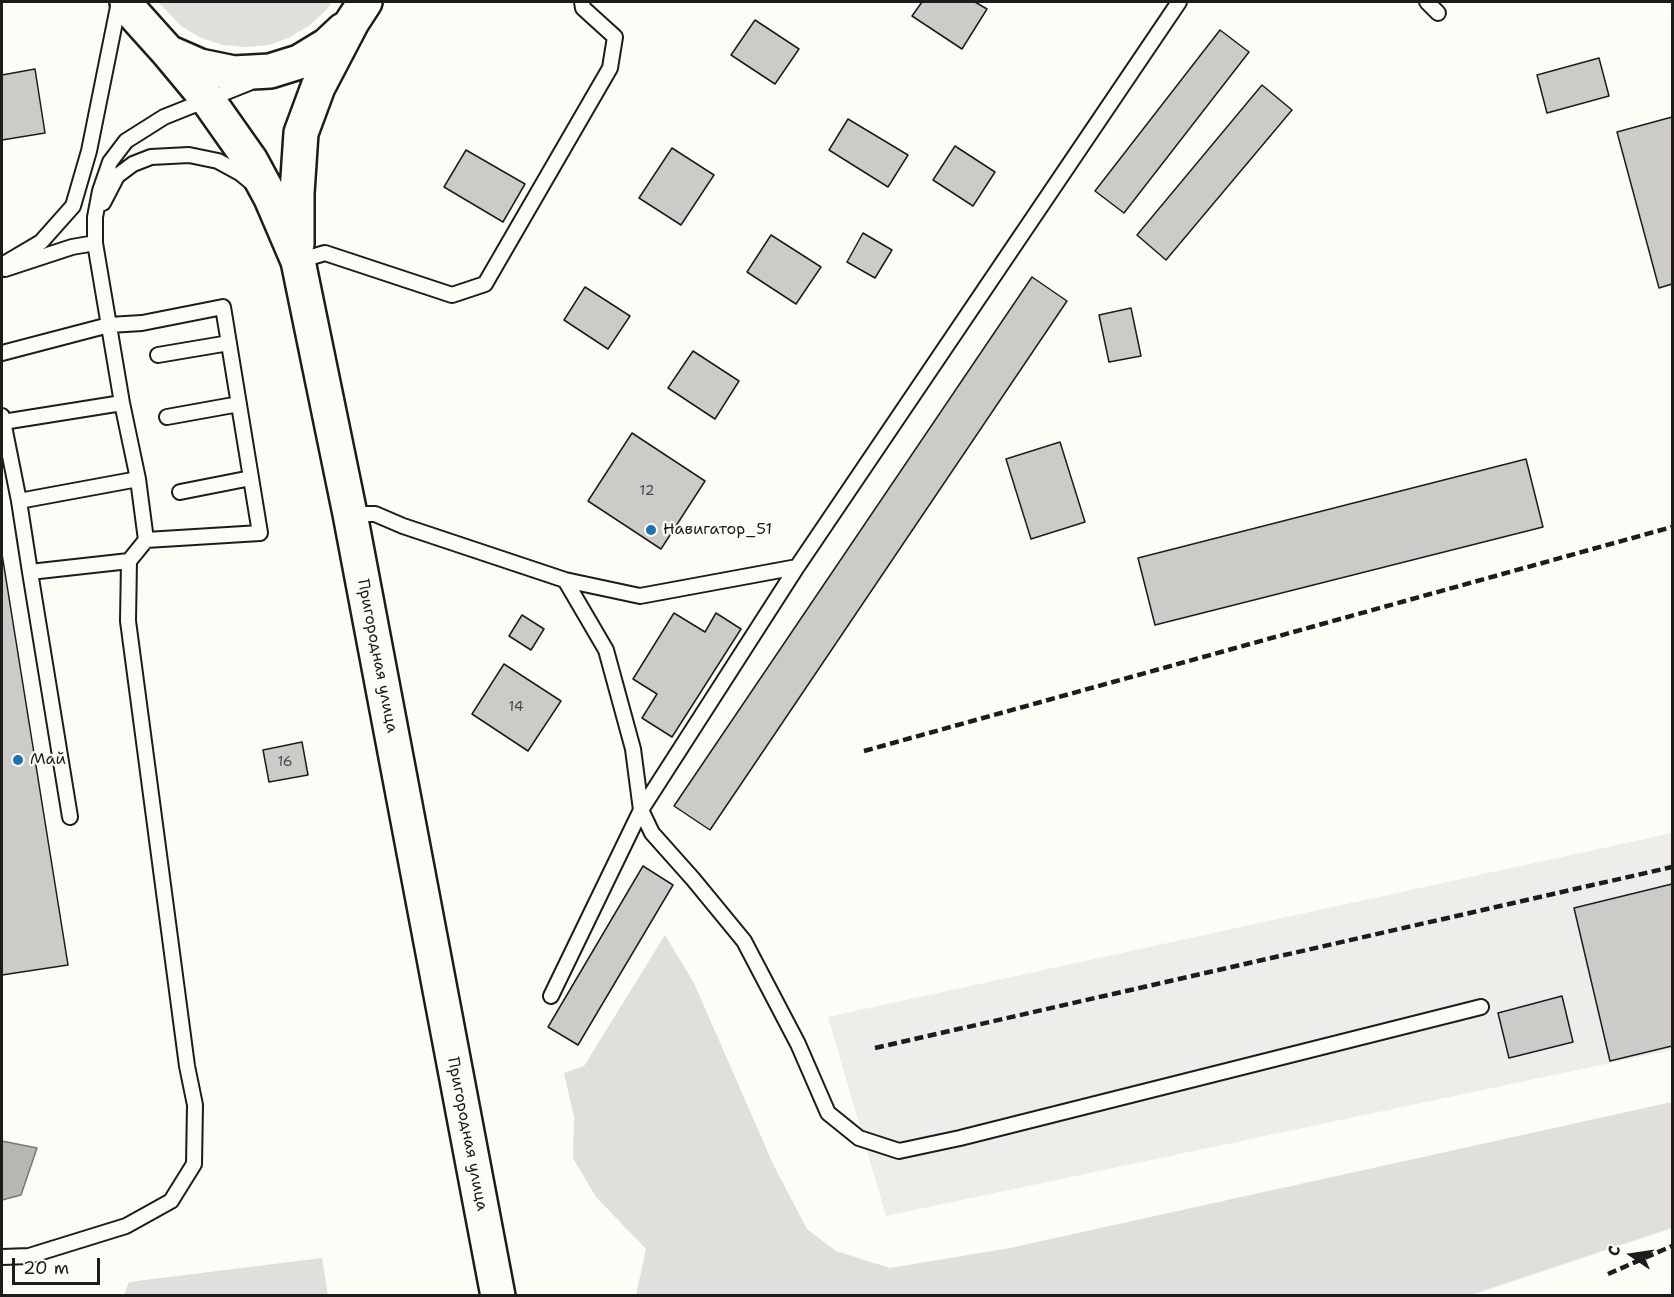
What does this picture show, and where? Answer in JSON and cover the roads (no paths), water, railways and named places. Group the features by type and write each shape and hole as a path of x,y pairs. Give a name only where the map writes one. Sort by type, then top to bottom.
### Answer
{"main road":[{"name":"Пригородная улица","path":"127,2 133,14 208,100 251,162 271,198 298,261 350,514 498,1296"},
{"path":"168,52 200,66 234,73 270,71 299,62 327,45 362,7"},
{"path":"298,261 297,193 301,133 318,87 362,7"}],"lane":[{"path":"2,265 41,242 73,206 89,151 119,2"},
{"path":"298,261 326,253 452,295 485,284 610,68 615,36 583,8 582,2"},
{"path":"551,996 641,810 797,567 1179,2"},
{"path":"1427,2 1438,13"},
{"path":"2,1257 29,1256 126,1226 171,1201 194,1164 195,1105 185,1055 128,621 129,561 146,540 138,479 122,403 95,243 95,217 100,191 110,162 126,141 164,117 299,62"},
{"path":"95,243 102,205 117,176 133,164 151,157 189,155 218,161 240,173 271,198"},
{"path":"2,270 95,243"},
{"path":"2,353 109,325 142,323 223,307 260,533 146,540"},
{"path":"158,355 229,343"},
{"path":"70,817 19,501 2,419 122,403"},
{"path":"167,417 239,404"},
{"path":"180,492 251,478"},
{"path":"19,501 138,479"},
{"path":"350,514 375,514 403,526 565,580 640,596 797,567"},
{"path":"30,572 129,561"},
{"path":"565,580 606,650 633,749 641,810 652,833 744,941 798,1044 828,1113 859,1138 899,1150 960,1138 1481,1007"}],"railway":[{"path":"864,751 1672,527"},
{"path":"875,1048 1672,867"},
{"path":"1608,1274 1672,1246"}],"place":[{"name":"Навигатор_51","path":"651,530"},
{"name":"Май","path":"18,760"}]}
